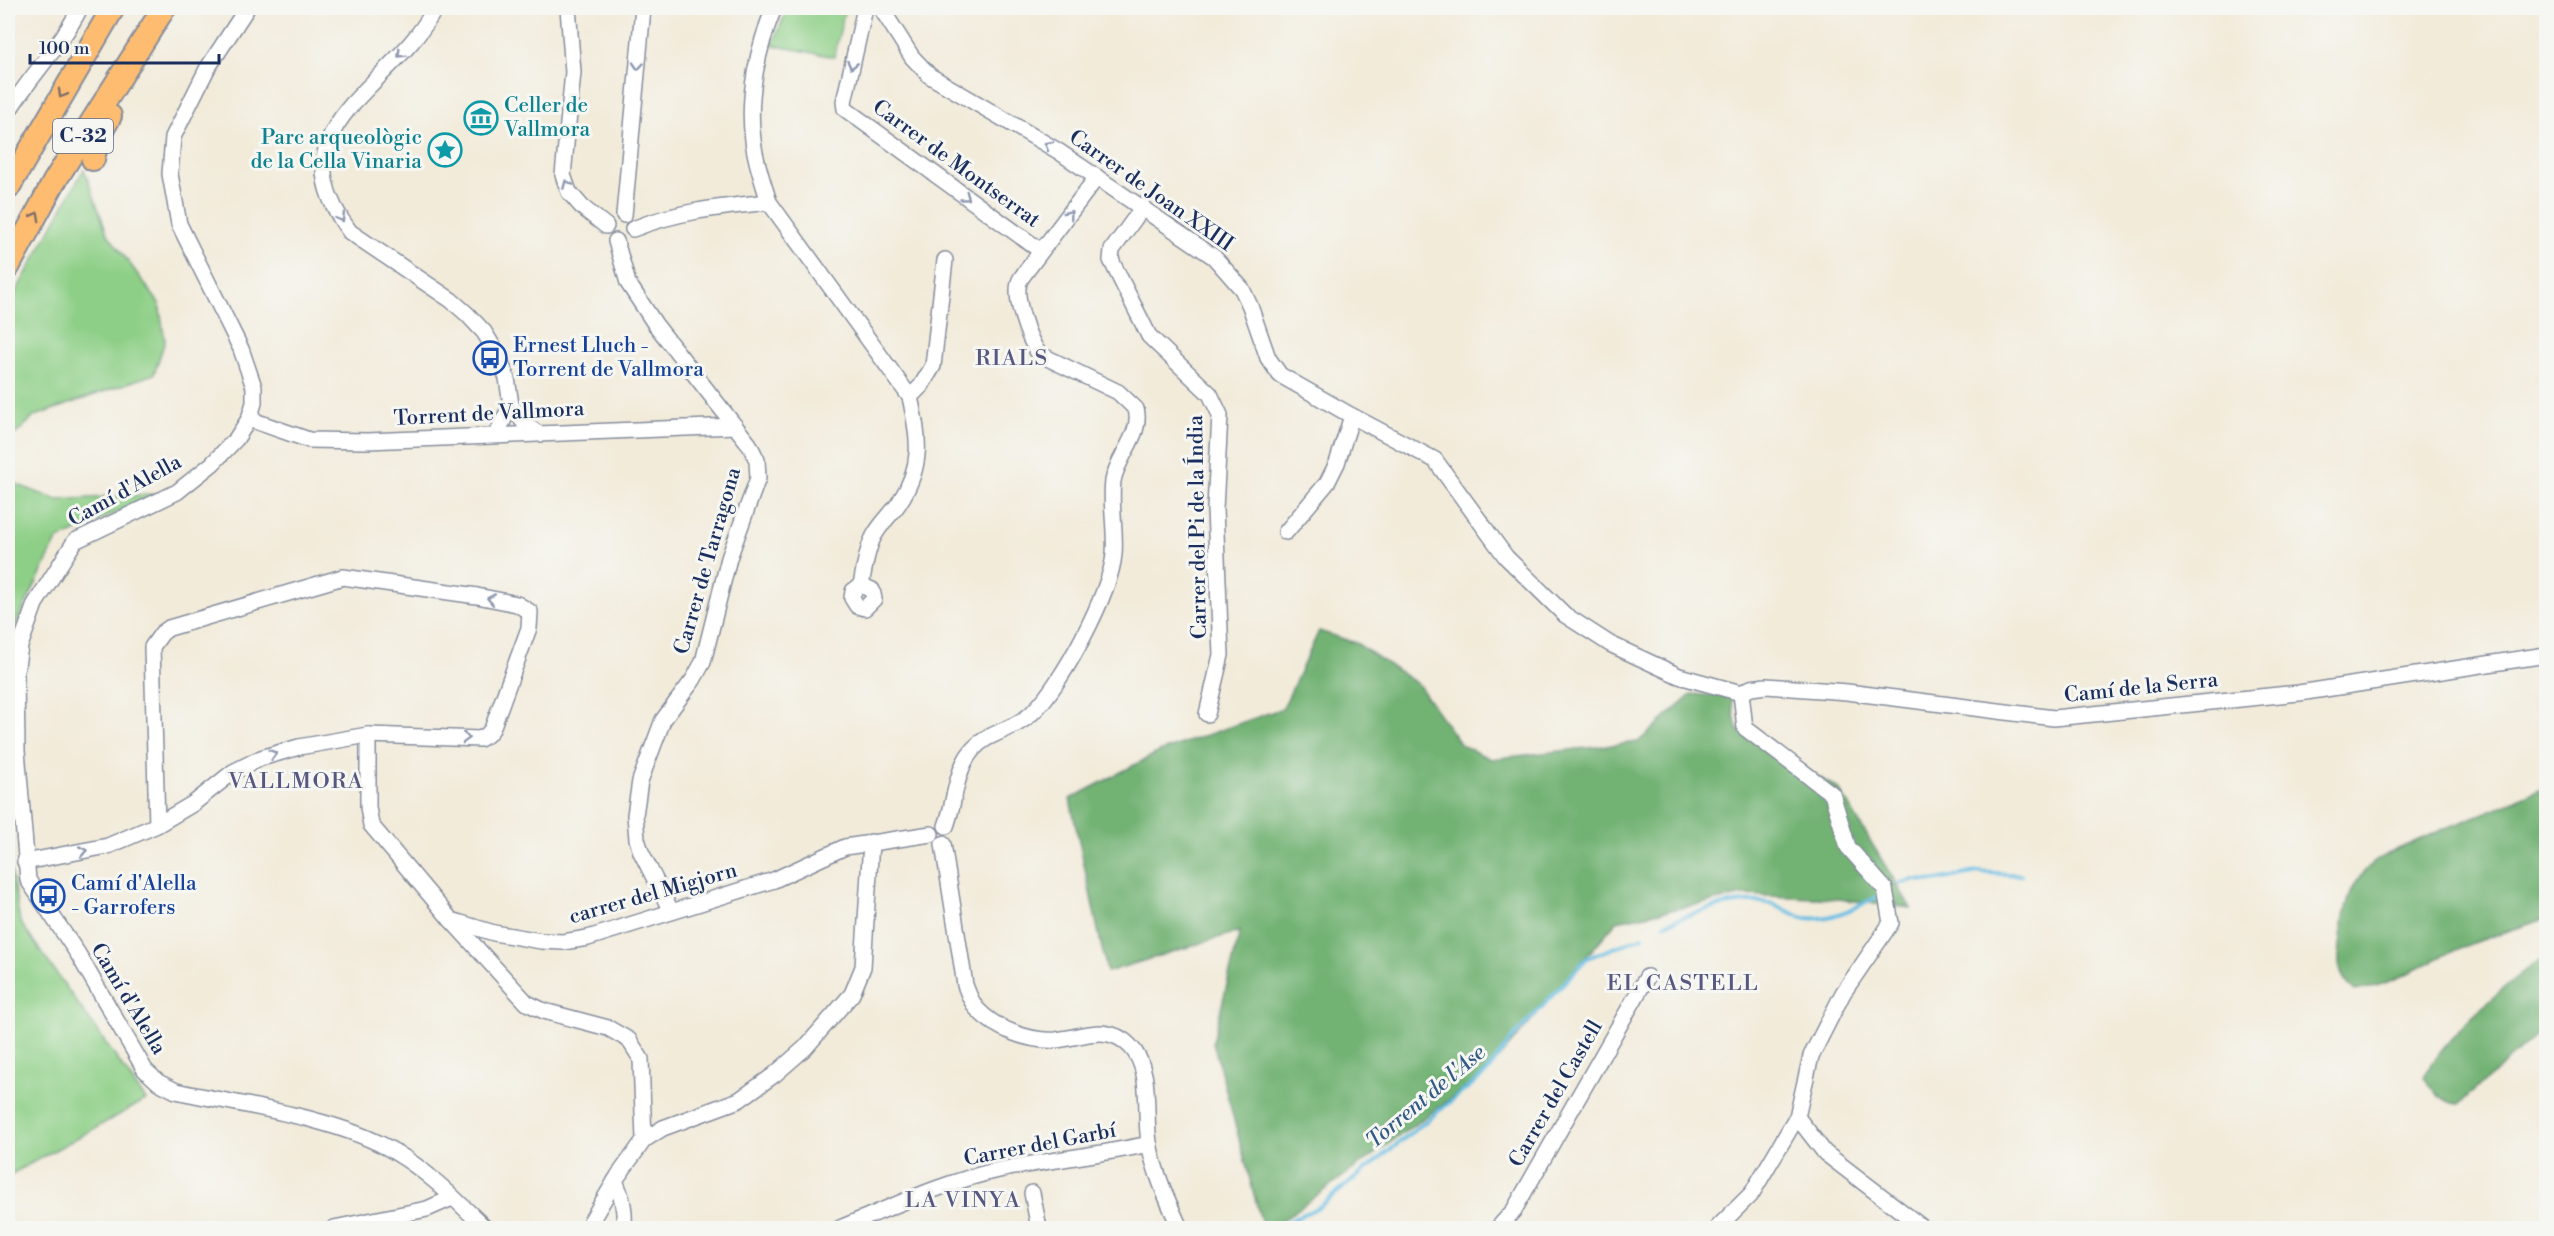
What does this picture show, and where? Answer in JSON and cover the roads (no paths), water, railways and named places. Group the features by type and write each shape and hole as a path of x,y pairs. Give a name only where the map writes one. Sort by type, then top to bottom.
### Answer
{"highway":[{"name":"C-32","path":"8,188 113,8"},
{"name":"C-32","path":"8,267 54,182 164,8"},
{"path":"93,159 98,137 171,8"}],"street":[{"path":"8,112 18,95 70,29 80,8"},
{"name":"Camí d'Alella","path":"247,8 207,69 173,137 170,174 179,224 244,359 254,387 254,403 249,419 236,439 212,464 177,492 75,541 35,604 20,646 15,703 28,880 83,963 145,1070 158,1082 176,1091 309,1120 355,1133 394,1150 425,1172 485,1228"},
{"path":"435,8 412,44 345,110 333,128 325,154 325,182 339,217 350,232 452,300 484,332 498,355 507,378 511,405 525,424 537,433"},
{"path":"568,8 573,72 563,175 569,192 582,207 606,226"},
{"path":"624,215 643,8"},
{"path":"774,8 759,54 752,111 756,157 770,202 910,397 918,441 915,470 899,502 872,538 861,585"},
{"name":"Carrer de Montserrat","path":"865,8 844,102 845,109 1041,251"},
{"name":"Carrer de Joan XXIII","path":"881,8 912,57 930,76 1097,177 1214,256 1231,274 1250,306 1268,358 1280,375 1435,460 1506,557 1565,615 1610,644 1678,676 1741,693"},
{"path":"1097,177 1021,278 1017,288 1023,316 1036,349 1043,357 1068,366 1118,392 1130,401 1138,418 1135,431 1116,469 1113,483 1114,556 1108,578 1090,621 1063,672 1034,712 985,739 966,758 959,772 946,826 940,824 935,826 965,985 978,1010 996,1024 1036,1040 1056,1040 1094,1032 1112,1033 1131,1047 1142,1065 1149,1144 1170,1207 1180,1228"},
{"path":"624,215 613,216 606,226 607,234 616,241 627,239 633,229 656,220 704,208 770,202"},
{"name":"Carrer del Pi de la Índia","path":"1143,207 1112,250 1111,260 1149,336 1210,394 1220,415 1215,509 1221,655 1207,714"},
{"path":"624,215 631,222 633,229"},
{"name":"Carrer de Tarragona","path":"616,241 628,283 655,324 735,426 755,455 758,466 758,478 729,558 703,662 693,680 670,708 657,732 644,765 635,814 636,832 641,852 671,911"},
{"path":"910,397 921,386 933,366 945,260"},
{"path":"496,435 511,405"},
{"path":"1286,532 1327,483 1337,463 1352,416"},
{"name":"Torrent de Vallmora","path":"249,419 309,440 367,441 735,426"},
{"path":"25,862 108,846 157,825 194,803 233,772 261,758 299,747 368,735 480,739 492,729 529,628 530,612 517,604 477,596 343,577 169,628 162,633 152,647 157,825"},
{"name":"Camí de la Serra","path":"1741,693 1751,688 1767,686 1847,692 2054,718 2299,693 2547,655"},
{"path":"1717,1228 1752,1192 1797,1117 1811,1056 1843,993 1891,923 1885,889 1848,846 1833,794 1745,728 1741,693"},
{"path":"368,735 368,807 371,825 451,921 527,1003 544,1011 608,1028 629,1040 641,1059 644,1140"},
{"name":"carrer del Migjorn","path":"451,921 494,933 541,941 563,942 588,938 774,880 845,848 871,842 937,839"},
{"path":"587,1228 615,1181 644,1140 663,1128 739,1100 805,1048 852,994 863,967 871,842"},
{"name":"Carrer del Castell","path":"1498,1228 1514,1210 1647,977"},
{"path":"1797,1117 1825,1153 1923,1228"},
{"name":"Carrer del Garbí","path":"840,1228 917,1196 998,1171 1149,1144"},
{"path":"615,1181 623,1197 624,1228"},
{"path":"1032,1193 1039,1228"},
{"path":"334,1228 427,1209 452,1198"}],"waterway":[{"name":"Torrent de l'Ase","path":"1899,884 1912,880 1933,881 1977,872 2021,875"},
{"name":"Torrent de l'Ase","path":"1665,924 1715,907 1742,902 1768,903 1807,918 1826,917 1845,912 1881,895"},
{"name":"Torrent de l'Ase","path":"1275,1228 1319,1207 1486,1073 1510,1041 1587,958 1643,937"}],"place":[{"name":"Celler de Vallmora","path":"481,118"},
{"name":"Parc arqueològic de la Cella Vinaria","path":"445,150"},
{"name":"Ernest Lluch - Torrent de Vallmora","path":"490,358"},
{"name":"Camí d'Alella - Garrofers","path":"48,896"}],"district":[{"name":"RIALS","path":"1012,358"},
{"name":"VALLMORA","path":"296,781"},
{"name":"EL CASTELL","path":"1683,983"},
{"name":"LA VINYA","path":"963,1200"}]}
